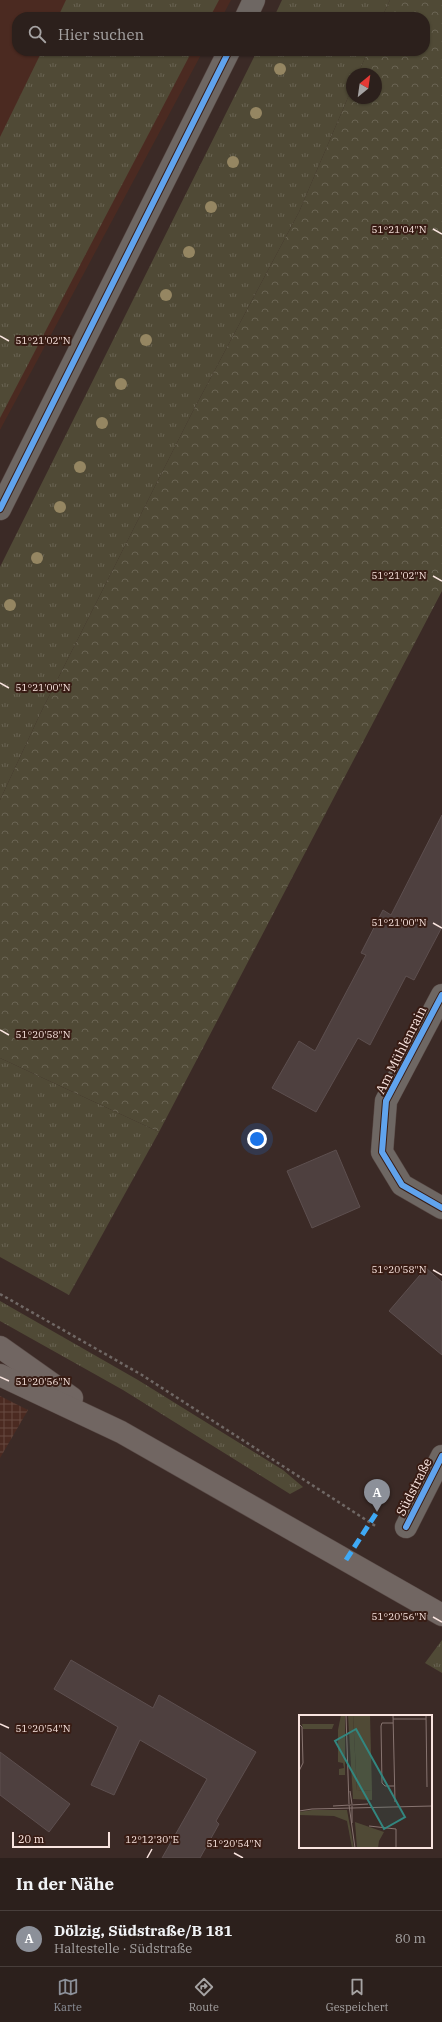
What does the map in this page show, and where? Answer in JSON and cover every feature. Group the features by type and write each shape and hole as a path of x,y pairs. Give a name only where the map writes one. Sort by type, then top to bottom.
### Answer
{"main road":[{"path":"0,1347 121,1432"},
{"path":"0,1375 121,1432 442,1616"}],"street":[{"path":"248,12 254,0"},
{"path":"0,509 226,56"},
{"name":"Am Mühlenrain","path":"442,995 386,1102 382,1152 402,1186 442,1208"},
{"name":"Südstraße","path":"406,1527 442,1456"}],"path":[{"path":"0,1294 142,1375 399,1541 406,1527"}],"shaded area":[{"path":"0,0 231,0 225,12 12,12 12,56 200,56 0,430"},
{"path":"0,1396 28,1410 0,1458"}],"green space":[{"path":"66,0 219,0 213,12 60,12"},
{"path":"282,0 390,0 384,12 276,12"},
{"path":"390,0 442,0 442,591 159,1132 0,1058 0,800 42,710 193,411 299,212 346,102 346,104 382,104 382,68 361,68 366,56 430,56 430,12 384,12"},
{"path":"40,56 189,56 0,418 0,137"},
{"path":"255,56 366,56 361,68 346,68 346,102 299,212 193,411 42,710 0,800 0,567"},
{"path":"0,1058 159,1132 69,1295 0,1257"},
{"path":"0,1301 138,1380 283,1470 303,1487 290,1494 123,1390 0,1321"},
{"path":"442,1640 442,1673 425,1663"}],"building":[{"path":"442,815 442,927 414,980 406,976 370,1045 358,1038 316,1112 272,1088 299,1041 315,1051 366,955 361,953 383,910 391,915"},
{"path":"336,1150 360,1207 312,1228 287,1171"},
{"path":"426,1268 442,1282 442,1355 389,1311"},
{"path":"71,1660 153,1708 159,1695 256,1752 216,1821 219,1824 200,1858 162,1858 207,1779 140,1740 114,1795 91,1785 118,1727 54,1689"},
{"path":"0,1752 70,1804 49,1832 0,1795"}],"marked path":[{"path":"346,1560 377,1512"}],"cycle path":[{"path":"0,509 226,56"},
{"path":"442,995 386,1101 382,1152 402,1185 442,1208"},
{"path":"406,1527 442,1456"}],"place":[{"name":"Dölzig, Südstraße/B 181","path":"377,1512"}]}
